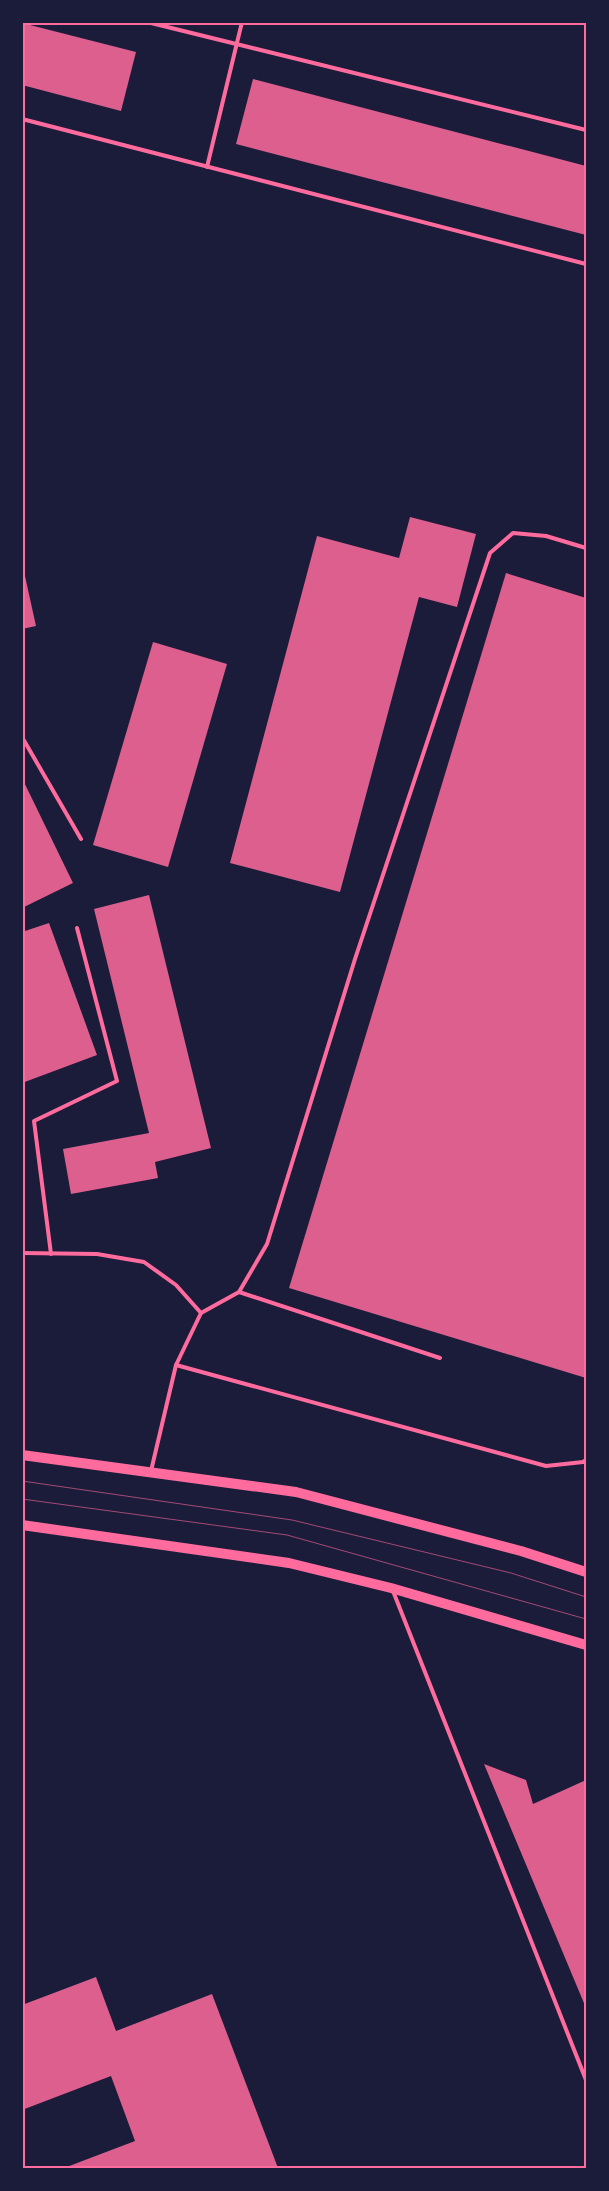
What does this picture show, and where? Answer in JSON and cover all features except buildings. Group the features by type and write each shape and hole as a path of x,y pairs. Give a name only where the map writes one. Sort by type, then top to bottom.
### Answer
{"main road":[{"path":"22,1455 296,1492 521,1551 586,1572"},
{"path":"22,1525 289,1563 391,1588 586,1645"}],"lane":[{"path":"147,22 586,130"},
{"path":"206,167 242,22"},
{"path":"22,119 586,264"},
{"path":"151,1472 176,1365 201,1313 239,1292 267,1244 355,959 490,553 514,533 546,536 586,548"},
{"path":"22,737 80,839"},
{"path":"51,1254 34,1121 117,1081 77,928"},
{"path":"22,1254 97,1254 144,1262 176,1285 201,1313"},
{"path":"239,1292 440,1358"},
{"path":"176,1365 546,1466 583,1462 586,1460"},
{"path":"391,1588 586,2080"}],"tram line":[{"path":"22,1481 292,1520 511,1573 586,1597"},
{"path":"22,1499 287,1535 586,1619"}]}
